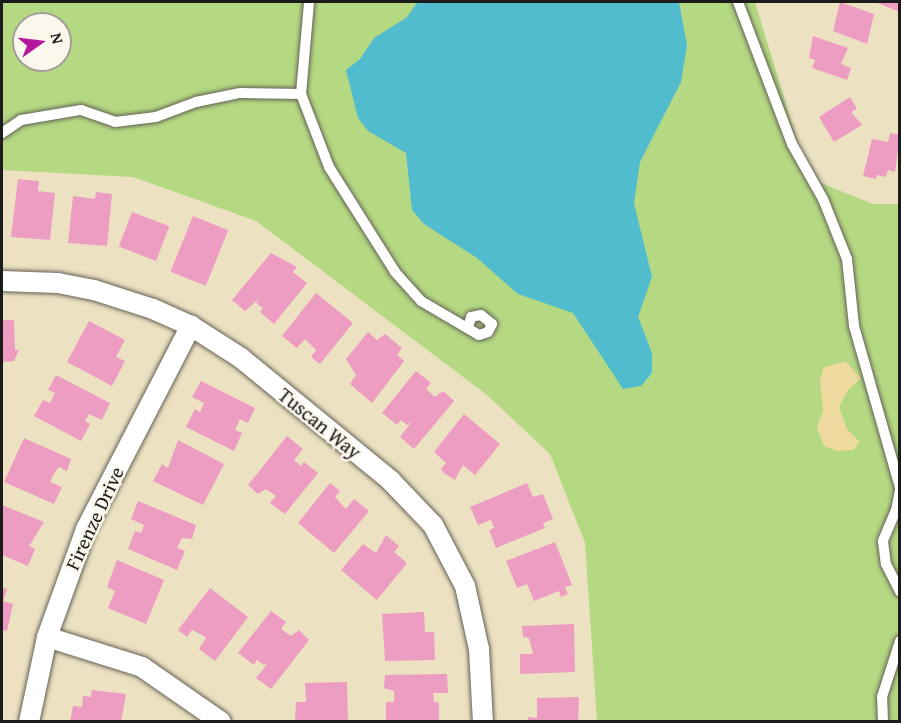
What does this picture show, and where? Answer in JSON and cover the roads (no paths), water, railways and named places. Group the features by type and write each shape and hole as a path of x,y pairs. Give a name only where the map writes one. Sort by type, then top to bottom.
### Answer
{"street":[{"name":"Tuscan Way","path":"2,281 58,284 94,290 153,309 191,326 241,358 390,480 433,525 451,554 475,619 483,722"},
{"name":"Firenze Drive","path":"29,722 47,637 86,529 191,326"},
{"path":"47,637 142,667 221,722"}],"lane":[{"path":"309,2 301,94 330,167 395,272 421,302 468,328"},
{"path":"738,2 792,144 823,199 847,259 854,326 883,439 900,489 896,510 883,541 886,564 900,592"},
{"path":"2,133 21,120 81,110 115,122 156,117 196,102 240,93 301,94"},
{"path":"883,722 882,697 900,641"}],"water":[{"path":"418,2 679,2 687,45 681,82 640,162 634,203 652,277 638,317 652,353 652,373 641,386 623,389 573,313 518,294 477,258 424,224 412,210 406,153 368,131 358,118 346,70 360,59 374,38 406,18"}]}
